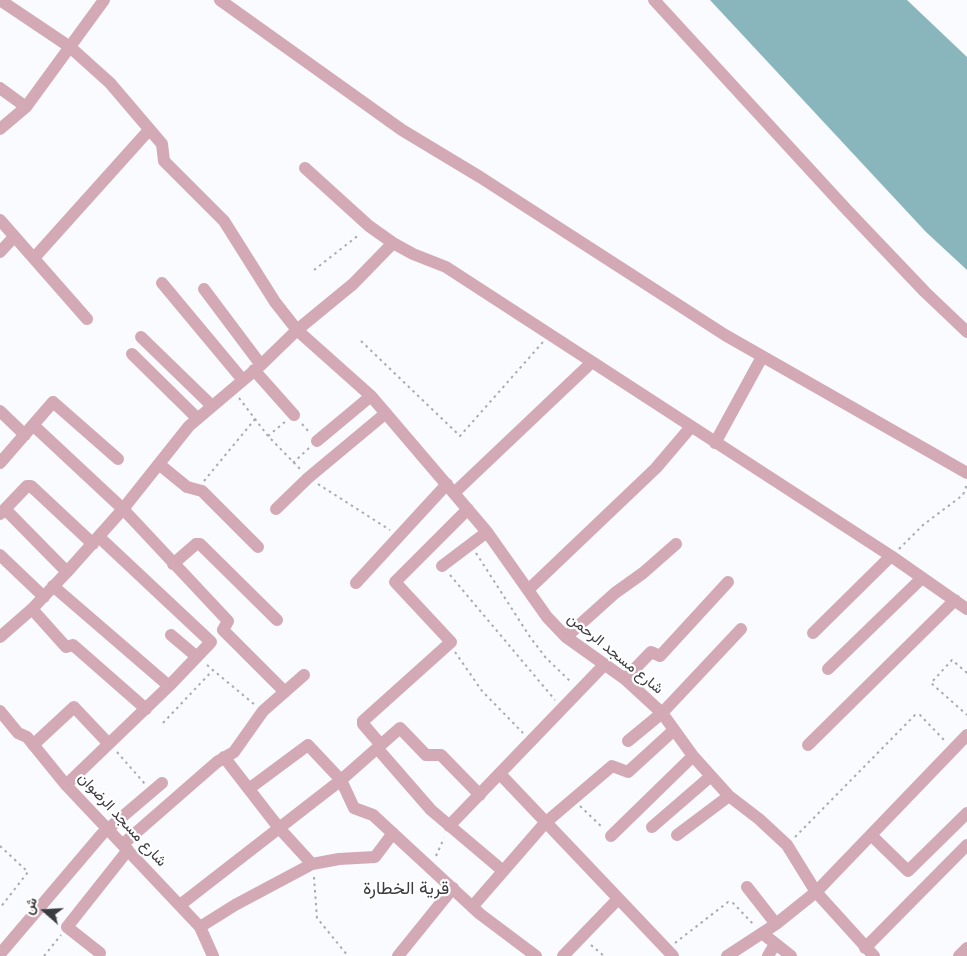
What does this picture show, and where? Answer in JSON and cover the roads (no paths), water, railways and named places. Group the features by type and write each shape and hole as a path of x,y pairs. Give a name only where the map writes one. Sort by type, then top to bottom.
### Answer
{"street":[{"path":"0,0 70,47 110,83 149,130 34,258"},
{"path":"0,129 26,107 104,0"},
{"path":"220,0 356,99 402,130 480,177 762,357 967,473"},
{"path":"654,0 847,210 925,292 967,332"},
{"path":"0,88 26,107"},
{"name":"شارع مسجد الرحمن","path":"149,130 164,146 162,159 224,221 275,302 297,330 371,396 386,413 487,532 547,617 566,638 605,664 662,713 693,756 729,796 759,819 787,845 816,892 870,952"},
{"path":"305,168 369,226 393,243 413,254 446,267 690,428 891,556 967,609"},
{"path":"0,220 87,319"},
{"path":"0,252 14,237"},
{"path":"0,637 44,597 96,541 197,418 297,330 353,284 393,243"},
{"path":"162,283 242,379"},
{"path":"204,290 257,367 294,415"},
{"path":"141,337 211,405"},
{"path":"132,354 197,418"},
{"path":"715,443 762,357"},
{"path":"356,583 398,535 591,363"},
{"path":"317,440 371,396"},
{"path":"0,463 52,403 56,403 118,459"},
{"path":"0,410 29,430 123,509 228,621 228,625 169,686 66,785"},
{"path":"276,509 308,478 386,413"},
{"path":"528,590 656,468 690,428"},
{"path":"160,464 187,487 197,489 258,547"},
{"path":"67,572 2,511 27,486 31,486 96,541 211,642"},
{"path":"468,509 395,584 450,641 450,644 363,721 363,724 412,790 449,826 502,870"},
{"path":"442,566 487,532"},
{"path":"173,564 196,544 200,544 278,620"},
{"path":"566,638 614,593 644,573 676,544"},
{"path":"0,555 44,597"},
{"path":"813,633 891,556"},
{"path":"828,669 922,578"},
{"path":"625,680 651,652 660,656 728,582"},
{"path":"53,586 169,686"},
{"path":"808,745 955,600"},
{"path":"32,609 66,647 73,646 146,709"},
{"path":"628,741 662,713 741,629"},
{"path":"223,630 285,692"},
{"path":"171,635 197,657"},
{"path":"449,826 480,796 605,664"},
{"path":"100,953 67,927 126,847 224,757 234,752 263,711 304,675"},
{"path":"33,745 74,707 108,743"},
{"name":"شارع مسجد الرضوان","path":"0,711 18,733 25,736 66,785 200,928 213,956"},
{"path":"180,905 340,780 401,728 426,755 442,755 480,796"},
{"path":"472,907 545,822 612,766 628,772 674,730"},
{"path":"727,956 776,924 816,892 967,735"},
{"path":"250,788 307,745 340,780 354,808 373,815 472,907 536,956"},
{"path":"611,836 693,756"},
{"path":"224,757 250,788 279,828 312,864"},
{"path":"500,774 670,953"},
{"path":"652,827 711,776"},
{"path":"0,954 4,939 41,905 108,828 157,787"},
{"path":"677,835 729,796"},
{"path":"871,835 908,871 967,813"},
{"path":"200,928 235,905 312,864 339,858 372,859 377,856 393,833"},
{"path":"870,952 967,845"},
{"path":"747,887 776,924"},
{"path":"398,956 453,888"},
{"path":"563,956 618,899"},
{"path":"762,933 791,956"},
{"path":"768,956 775,944"},
{"path":"959,956 967,948"}],"water":[{"path":"710,0 907,0 967,57 967,270 926,232"}],"district":[{"name":"قرية الخطارة","path":"406,889"}]}
